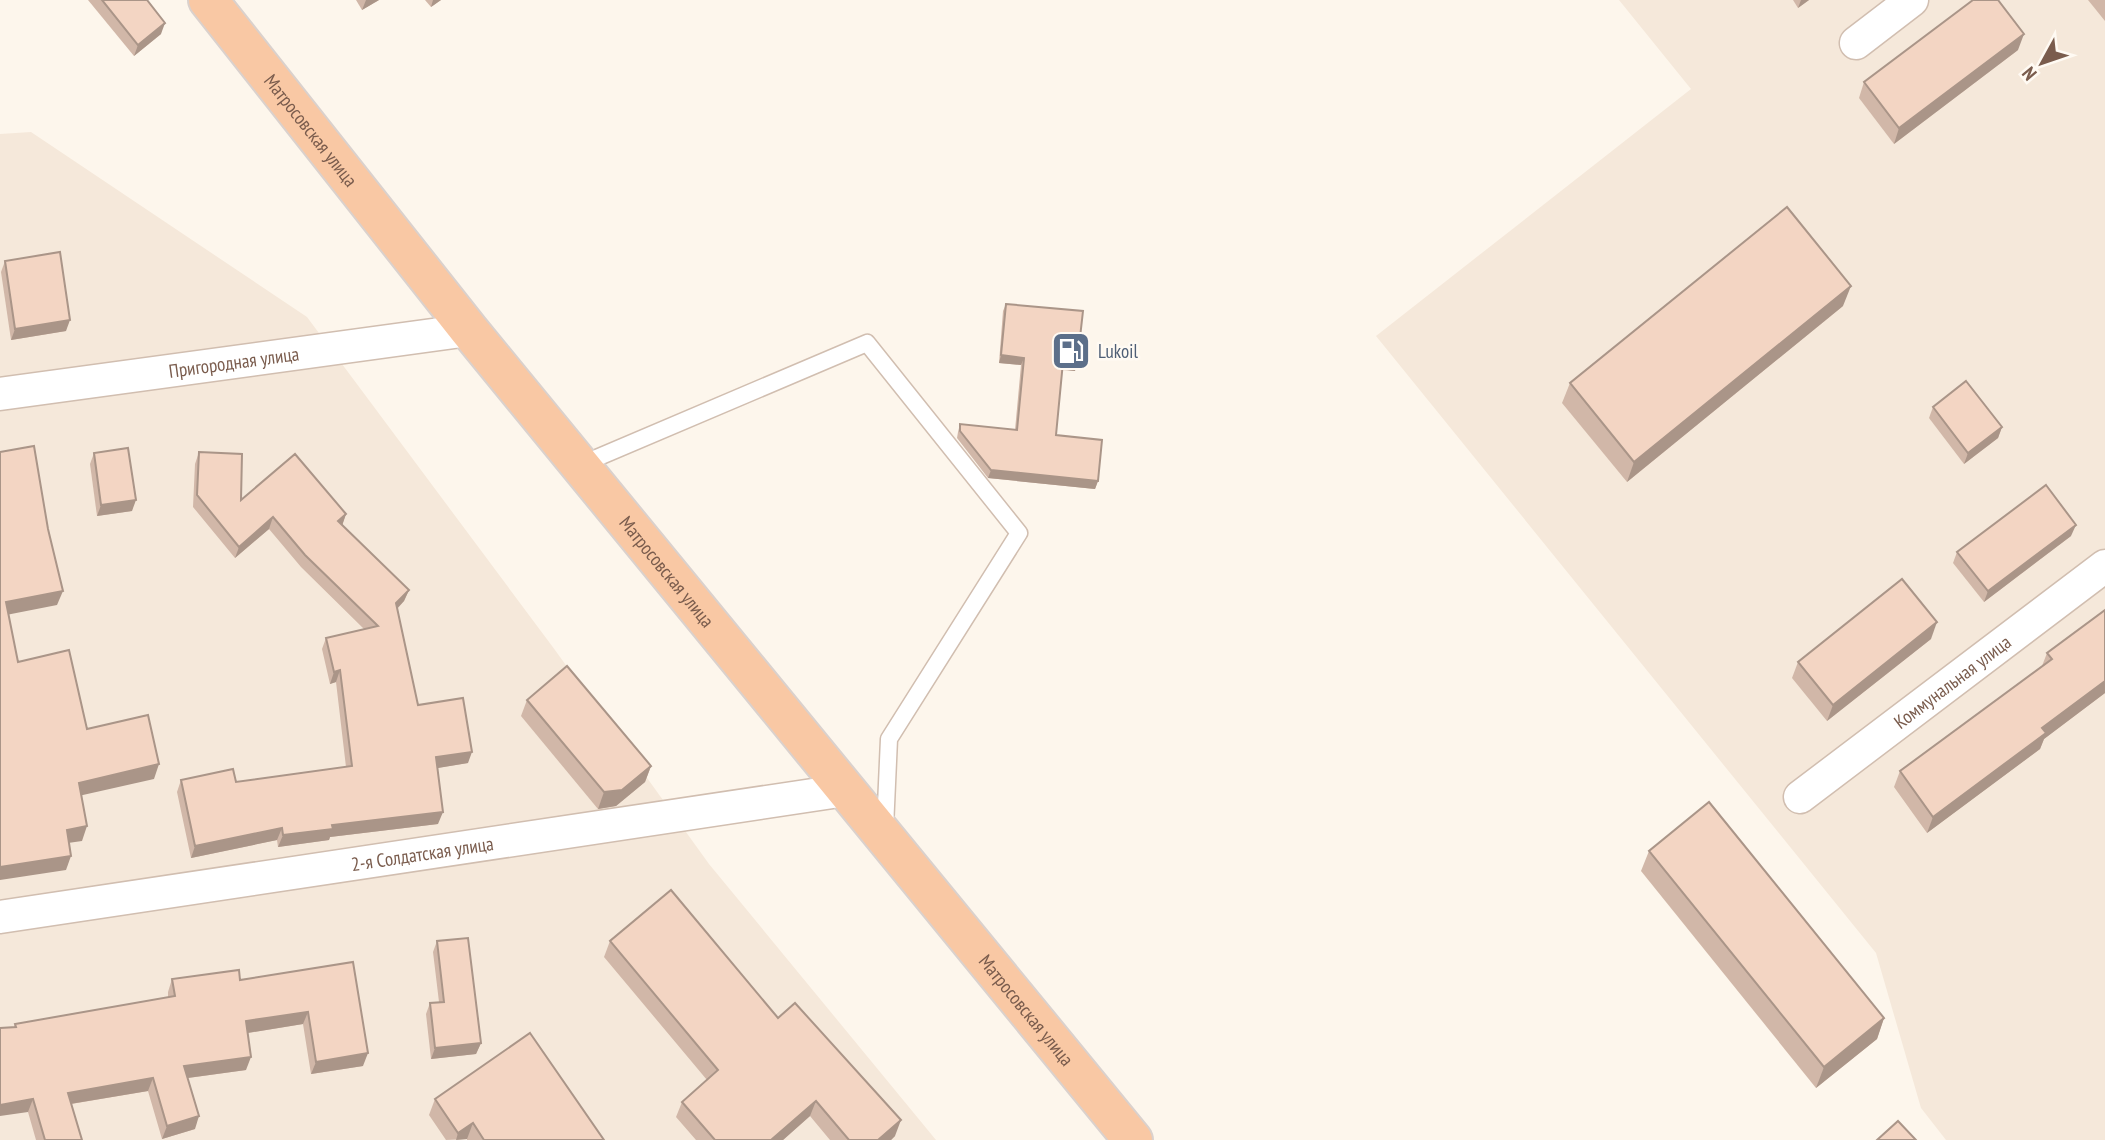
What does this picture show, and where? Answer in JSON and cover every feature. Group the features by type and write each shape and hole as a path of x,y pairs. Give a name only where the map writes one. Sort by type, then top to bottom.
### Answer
{"highway":[{"name":"Матросовская улица","path":"208,0 469,330 1133,1140"}],"street":[{"path":"1856,43 1912,0"},
{"name":"Пригородная улица","path":"0,394 469,330"},
{"name":"Коммунальная улица","path":"1800,797 2105,566"},
{"name":"2-я Солдатская улица","path":"0,917 846,790"}],"lane":[{"path":"579,465 867,344 1019,533 888,739 884,837"}],"shaded area":[{"path":"1619,0 2105,0 2105,1140 1946,1140 1921,1108 1876,953 1376,336 1691,89"},
{"path":"31,132 307,317 555,650 709,864 936,1140 0,1140 0,134"}],"building":[{"path":"102,0 147,0 165,23 138,45"},
{"path":"1973,0 1998,0 2024,34 1899,128 1864,82"},
{"path":"1787,207 1851,286 1634,462 1570,383"},
{"path":"60,252 70,320 15,329 5,261"},
{"path":"1006,304 1083,311 1077,364 1063,362 1056,435 1102,440 1098,481 991,470 960,431 960,424 1017,430 1024,358 1001,355"},
{"path":"1966,381 2002,427 1968,453 1933,407"},
{"path":"34,446 48,529 63,591 6,602 18,662 69,650 87,729 148,715 159,764 79,783 87,826 67,830 71,856 0,867 0,452"},
{"path":"128,448 136,500 101,505 94,453"},
{"path":"199,452 242,454 241,500 295,454 346,514 338,521 409,590 396,603 418,705 463,698 472,752 436,757 443,812 332,825 333,829 283,835 282,828 195,846 181,780 233,769 236,782 352,766 340,670 334,672 326,638 378,626 305,555 273,517 239,547 197,495"},
{"path":"2046,485 2076,525 1988,591 1957,552"},
{"path":"1902,579 1937,622 1833,705 1798,662"},
{"path":"2105,610 2105,681 2042,728 2046,733 1933,817 1900,771 2052,659 2047,653"},
{"path":"567,666 651,766 622,790 604,792 527,700"},
{"path":"1709,802 1884,1018 1824,1067 1649,851"},
{"path":"671,890 778,1018 795,1003 901,1120 878,1140 849,1140 816,1101 771,1140 715,1140 682,1102 718,1070 610,941"},
{"path":"468,938 481,1043 435,1048 430,1003 444,1002 437,941"},
{"path":"353,962 368,1053 316,1062 308,1012 246,1021 251,1057 184,1066 199,1116 167,1126 153,1078 68,1093 82,1140 45,1140 33,1099 0,1105 0,1028 175,996 172,979 239,970 240,980"},
{"path":"530,1033 604,1140 484,1140 473,1123 458,1133 435,1099"},
{"path":"1898,1121 1916,1140 1877,1140"}],"place":[{"name":"Lukoil","path":"1071,351"}]}
